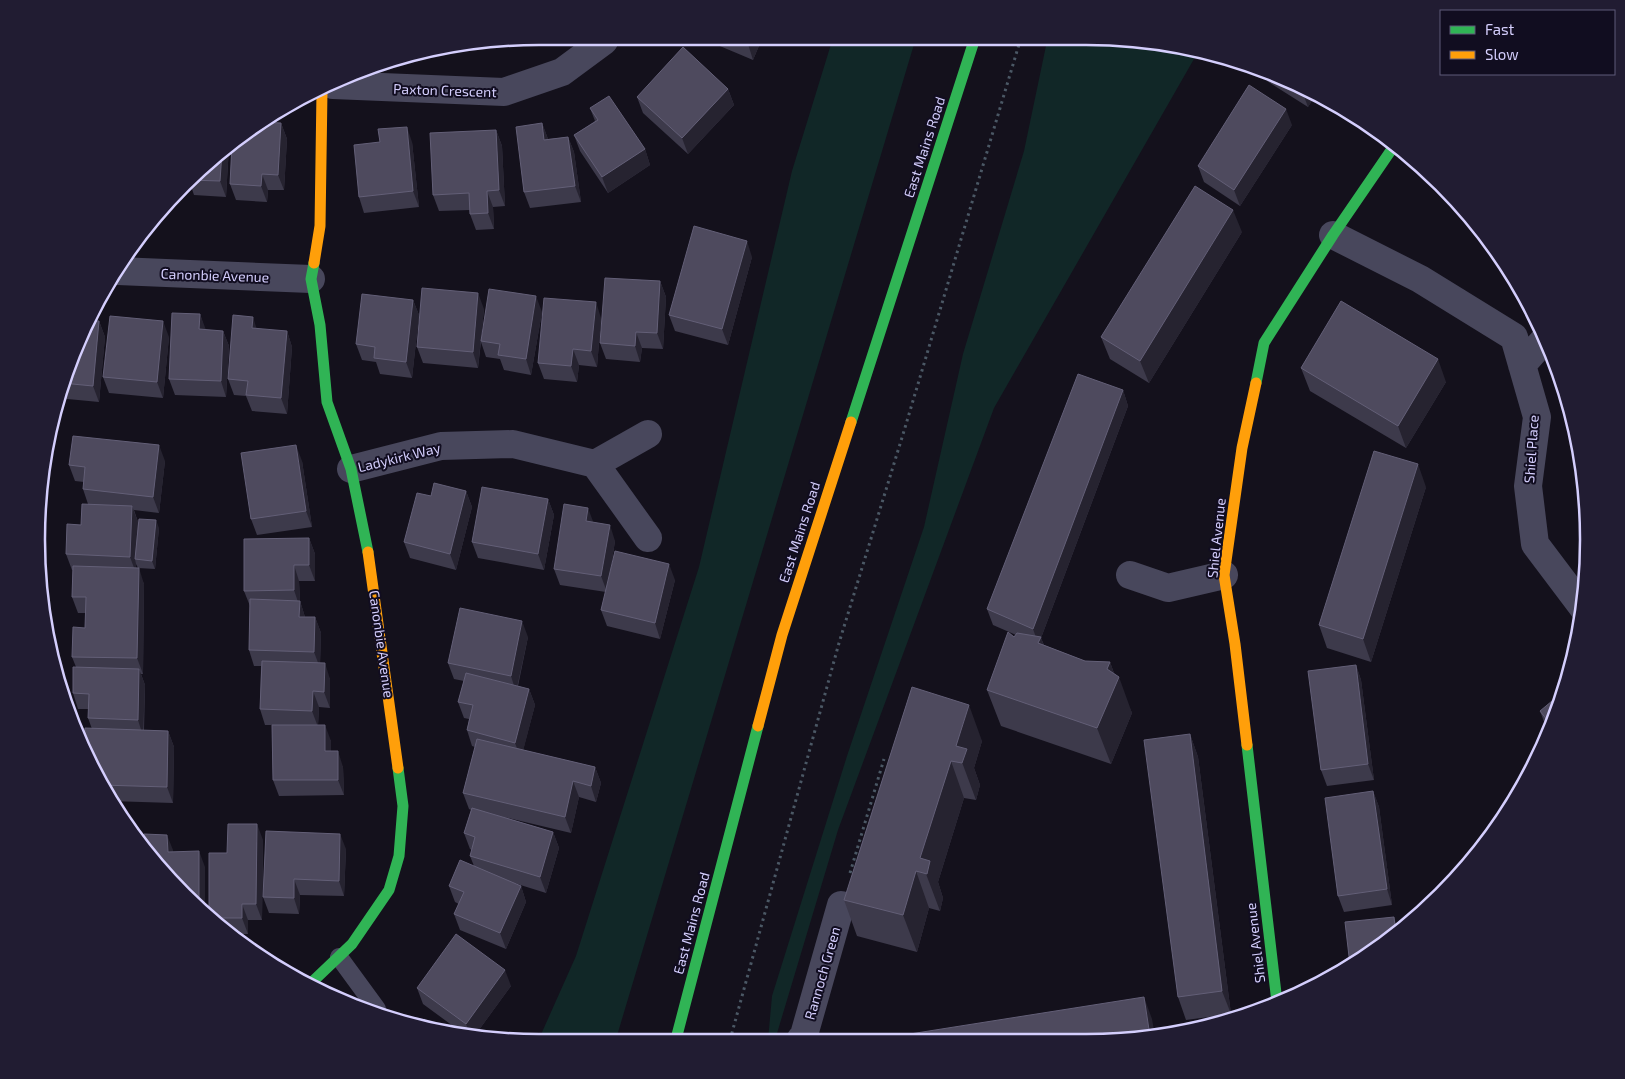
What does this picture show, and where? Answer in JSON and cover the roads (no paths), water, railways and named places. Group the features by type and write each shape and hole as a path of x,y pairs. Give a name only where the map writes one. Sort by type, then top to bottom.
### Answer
{"street":[{"name":"Paxton Crescent","path":"344,85 504,92 562,72 599,45"},
{"name":"East Mains Road","path":"677,1034 782,635 973,45"},
{"name":"Canonbie Avenue","path":"315,980 352,944 390,890 400,856 403,806 372,568 351,469 327,402 320,325 311,278 320,226 322,96"},
{"name":"Shiel Avenue","path":"1276,995 1235,644 1224,575 1242,448 1264,343 1391,150"},
{"name":"Shiel Place","path":"1334,235 1420,279 1514,338 1537,417 1528,486 1535,544 1576,599"},
{"name":"Canonbie Avenue","path":"124,271 311,278"},
{"path":"1522,365 1540,345"},
{"path":"648,434 595,464 648,538"},
{"name":"Ladykirk Way","path":"351,469 441,446 513,444 595,464"},
{"path":"1130,575 1168,588 1224,575"},
{"name":"Rannoch Green","path":"804,1034 841,905"}],"lane":[{"path":"339,957 374,1005"}]}
